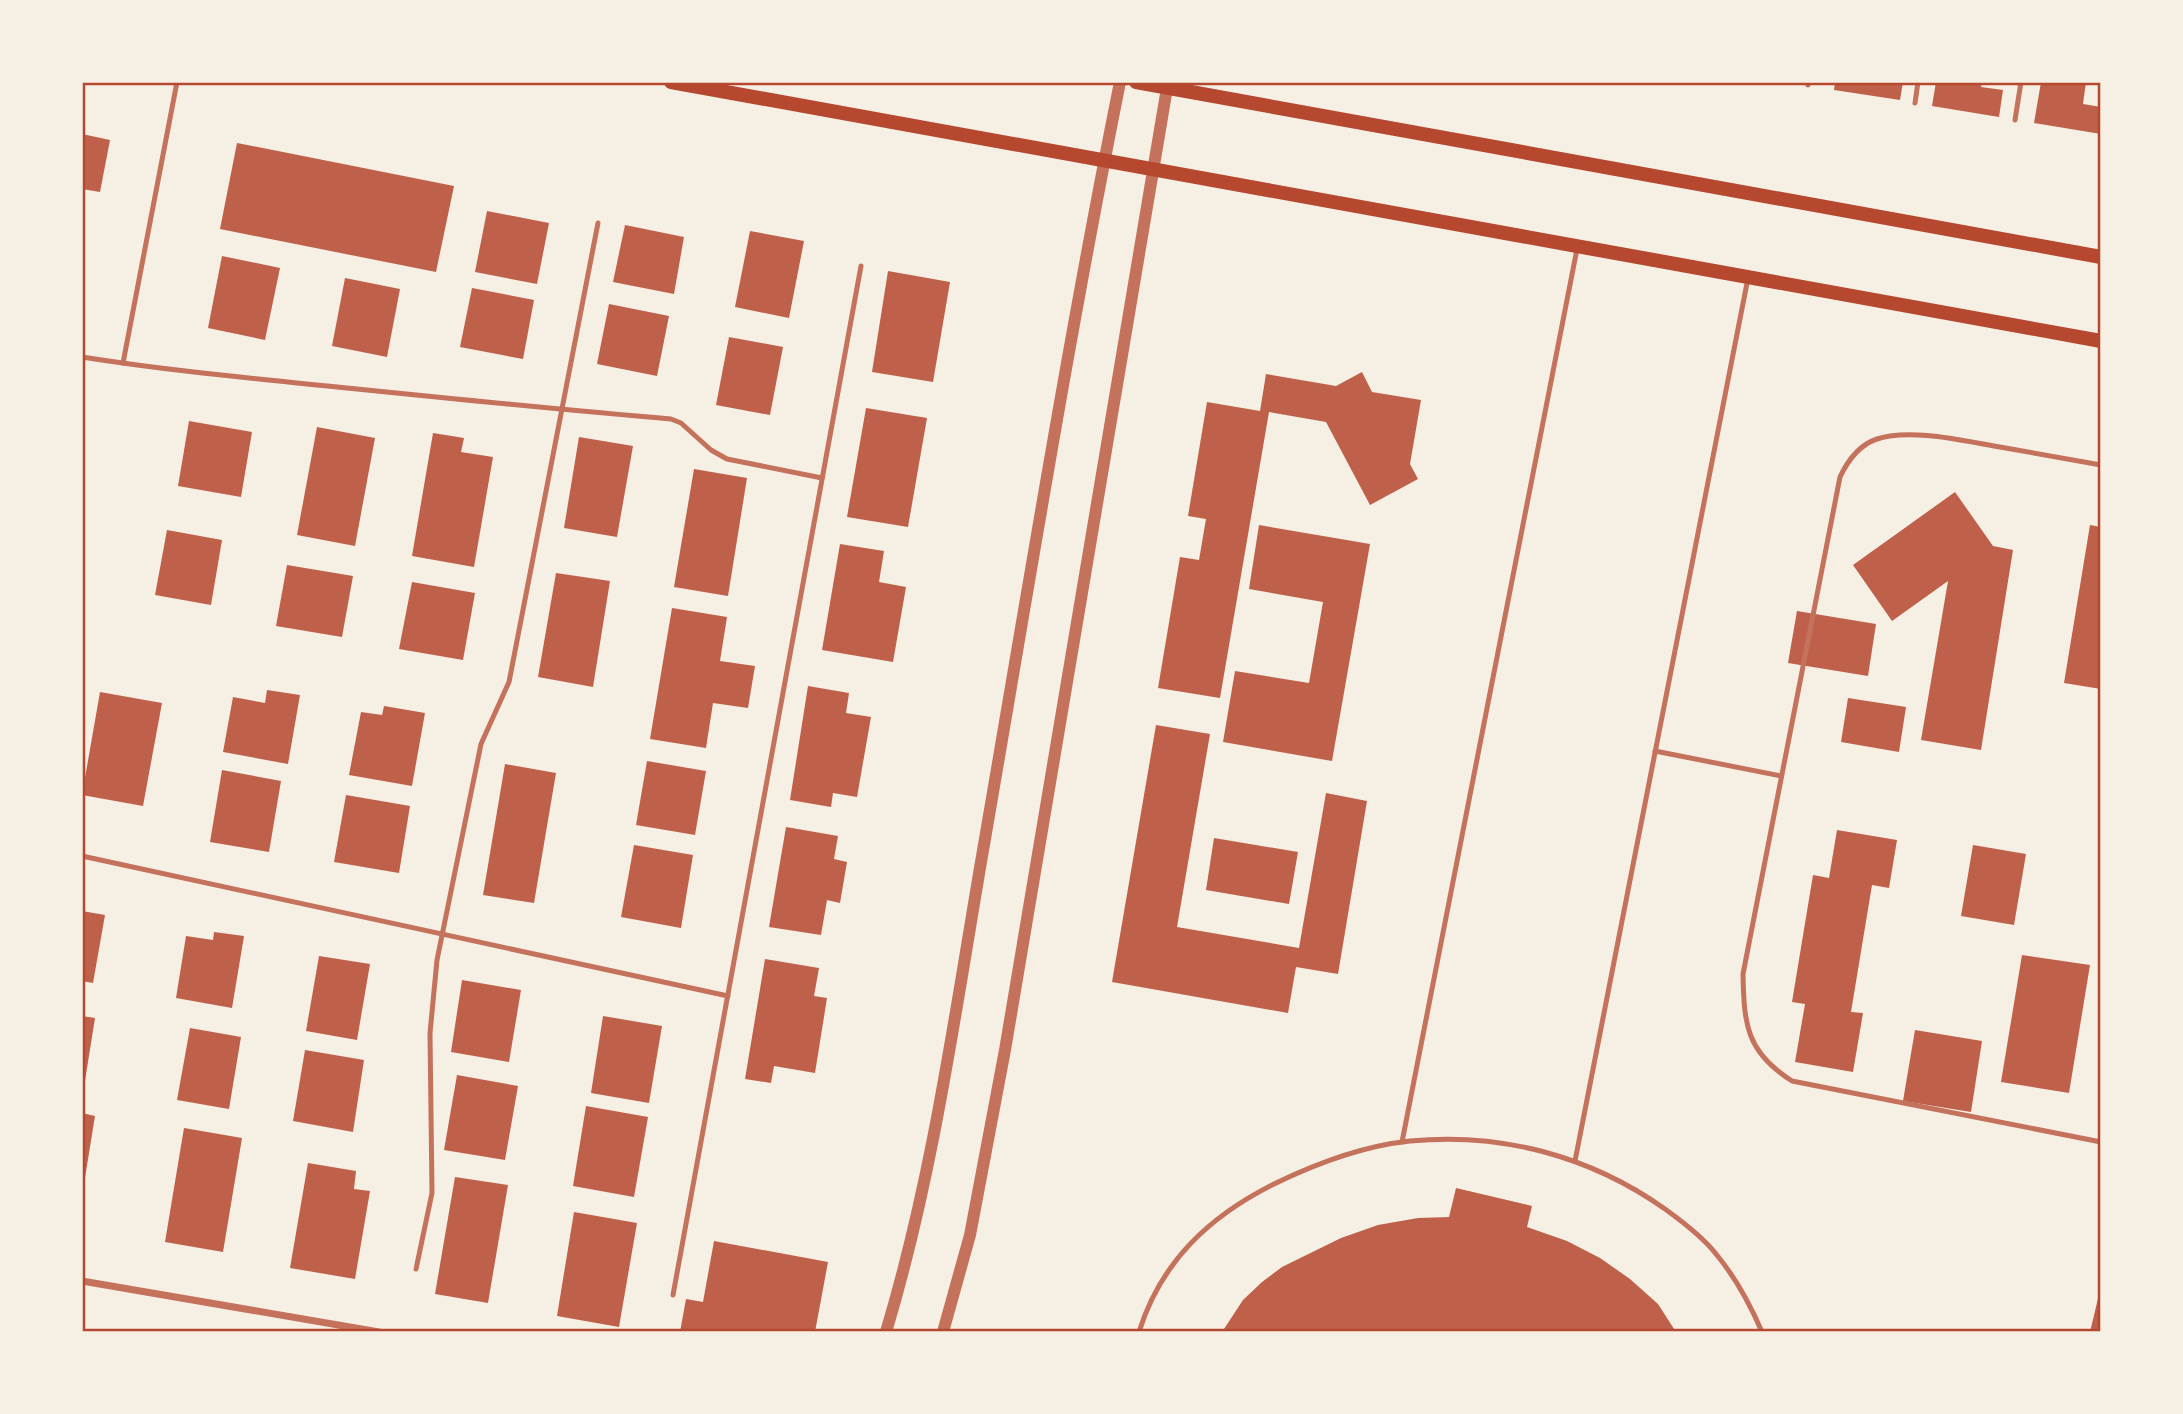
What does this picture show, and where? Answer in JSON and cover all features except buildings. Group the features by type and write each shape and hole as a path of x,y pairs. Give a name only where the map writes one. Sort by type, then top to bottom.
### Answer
{"main road":[{"path":"671,82 2101,341"},
{"path":"1136,82 1168,85 2101,257"}],"street":[{"path":"886,1332 921,1197 953,1027 1085,258 1120,82"},
{"path":"943,1332 970,1235 1005,1050 1168,85"},
{"path":"82,1281 379,1332"}],"lane":[{"path":"123,363 177,82"},
{"path":"1914,103 1918,82"},
{"path":"2015,120 2021,82"},
{"path":"416,1269 432,1193 430,1033 437,960 481,744 509,682 597,223"},
{"path":"1402,1142 1577,246"},
{"path":"673,1294 861,266"},
{"path":"1575,1161 1748,278"},
{"path":"82,357 562,410 671,419 681,422 711,450 727,459 822,478"},
{"path":"2101,465 1941,437 1892,435 1874,440 1859,449 1847,461 1840,477 1743,974 1744,1013 1755,1046 1777,1072 1792,1081 2101,1142"},
{"path":"1655,751 1781,776"},
{"path":"82,856 728,996"},
{"path":"1139,1332 1144,1314 1162,1280 1185,1249 1212,1222 1243,1200 1312,1166 1360,1150 1402,1142 1460,1139 1510,1144 1555,1154 1599,1170 1640,1192 1679,1219 1715,1252 1742,1290 1762,1332"}]}
